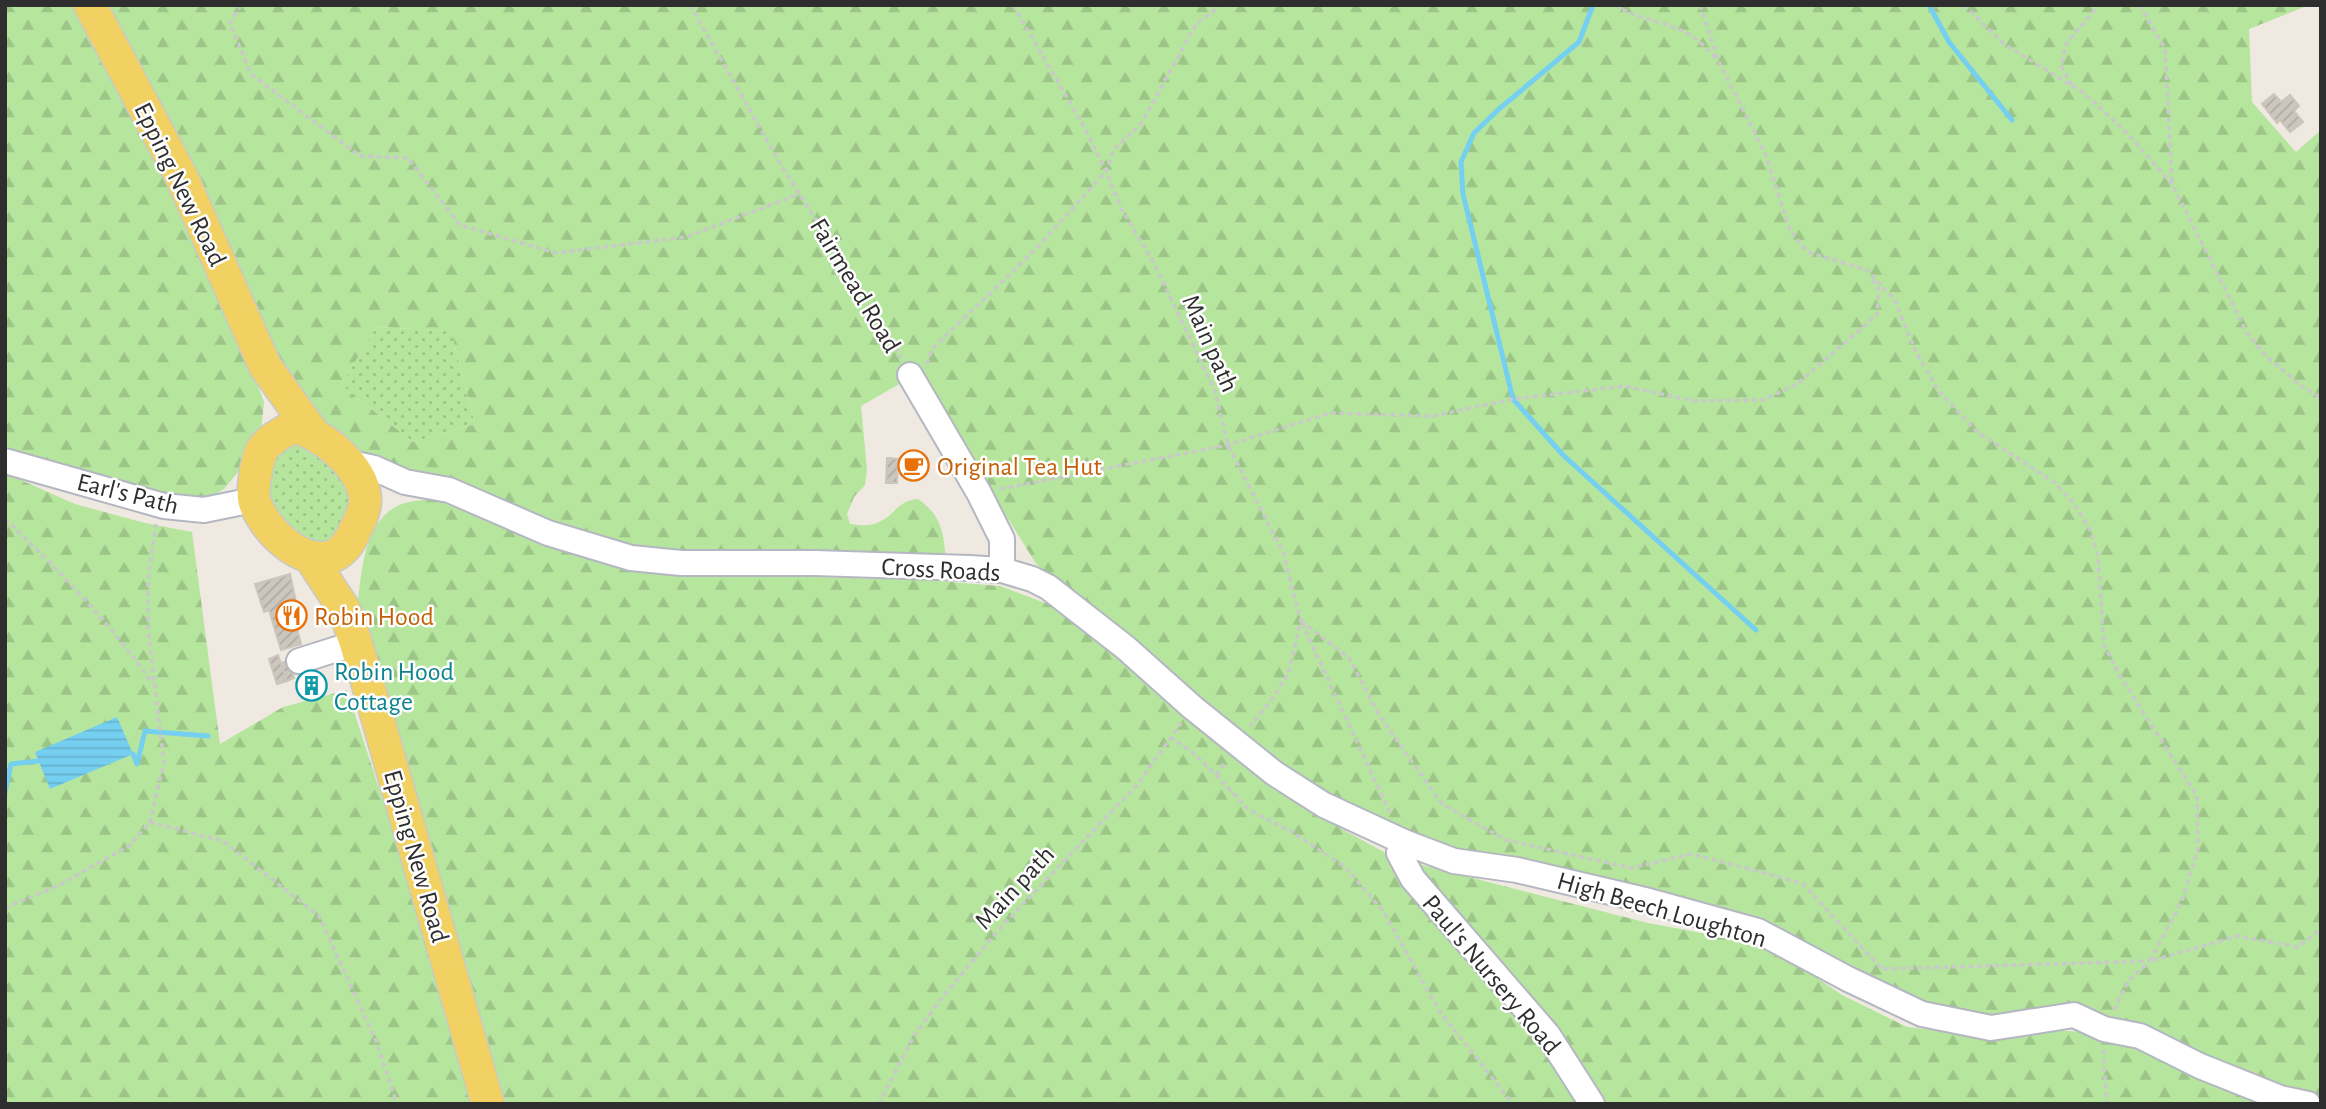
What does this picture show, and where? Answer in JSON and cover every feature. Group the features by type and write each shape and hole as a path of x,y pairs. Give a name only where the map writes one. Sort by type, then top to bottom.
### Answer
{"main road":[{"name":"Epping New Road","path":"90,5 182,178 265,366 313,433"},
{"name":"Epping New Road","path":"265,366 271,440"},
{"path":"292,427 313,433 346,462 362,485 366,500 364,508 351,539 342,551 330,557 310,557 288,545 266,522 253,500 257,464 262,450 271,440 292,427"},
{"name":"Epping New Road","path":"344,609 351,539"},
{"name":"Epping New Road","path":"310,557 344,609 356,643 488,1104"}],"street":[{"path":"915,382 979,493 1002,539 1002,570"},
{"name":"Earl's Path","path":"5,461 159,505 204,510 253,500"},
{"name":"Cross Roads","path":"346,462 374,468 405,482 449,490 548,533 631,558 681,563 839,564 1002,570 1032,579 1048,587 1126,648 1192,707 1274,773 1324,805 1404,842"},
{"path":"364,508 379,492 405,482"},
{"path":"299,662 356,643"},
{"name":"High Beech Loughton","path":"1404,842 1454,861 1530,873 1649,901 1758,931 1847,979 1922,1014 1991,1028 2074,1016 2104,1029 2140,1036 2200,1066 2280,1098 2308,1104"},
{"name":"Paul's Nursery Road","path":"1404,842 1399,853 1413,879 1548,1035 1592,1104"}],"path":[{"path":"241,5 230,23 251,74 360,156 408,158 460,225 556,253 686,237 800,194"},
{"name":"Fairmead Road","path":"690,5 800,194 915,382"},
{"name":"Main path","path":"1013,5 1044,55 1106,171 1121,208 1155,265 1215,391 1228,445 1283,552 1301,621 1288,674 1238,744"},
{"path":"915,382 932,349 1036,249 1106,171 1114,149 1142,124 1196,24 1222,5"},
{"path":"1615,5 1629,15 1680,29 1700,41 1719,62"},
{"path":"1699,5 1719,62 1766,155 1790,232 1808,252 1867,270 1894,299 1916,352 1938,390 1976,431 2055,482 2075,505 2090,530 2098,556 2104,645 2119,677 2197,796 2198,849 2182,901 2150,961 2129,980 2104,1029 2103,1058 2107,1104"},
{"path":"1964,5 2004,44 2084,93 2130,135 2172,184 2247,333 2266,356 2300,385 2321,398"},
{"path":"2075,89 2061,66 2066,44 2099,5"},
{"path":"2140,5 2165,49 2172,184"},
{"path":"979,493 1228,445 1330,413 1433,416 1513,399 1624,386 1694,401 1763,400 1797,384 1877,315 1879,290 1867,270"},
{"path":"5,908 59,885 129,846 150,822 164,762 148,628 148,580 159,505"},
{"path":"5,519 49,560 124,643 155,687"},
{"path":"1301,621 1349,658 1379,715 1442,804 1506,841 1631,868 1691,854 1802,883 1881,969 2150,961 2238,936 2298,947 2321,929"},
{"path":"1301,621 1404,842"},
{"name":"Main path","path":"879,1104 913,1038 940,1000 1002,926 1137,785 1192,707"},
{"path":"1170,737 1192,752 1248,810 1292,832 1345,867 1383,911 1440,1013 1513,1104"},
{"path":"150,822 223,841 319,916 376,1041 397,1104"}],"green space":[{"path":"5,5 77,5 201,249 249,361 264,402 261,431 244,465 224,489 201,503 5,454"},
{"path":"103,5 2309,5 2249,29 2252,102 2296,152 2321,130 2321,1096 2298,1093 2246,1076 2177,1039 2100,1014 2029,1012 1973,1015 1929,1009 1794,942 1445,853 1331,798 1266,754 1051,580 1035,562 917,372 861,406 867,470 865,485 854,497 847,514 850,524 872,525 885,519 905,502 918,499 937,518 946,559 673,556 607,543 366,458 314,417 278,355 216,219","holes":["376,327 451,331 475,424 413,442 341,385"]},
{"path":"376,327 451,331 475,424 413,442 341,385"},
{"path":"294,438 340,469 353,492 341,530 331,540 321,541 299,532 279,514 268,496 265,464"},
{"path":"5,473 75,504 145,523 192,532 220,744 283,707 347,690 430,945 476,1104 5,1104"},
{"path":"436,499 491,523 591,559 670,573 926,580 1000,586 1048,604 1095,634 1269,783 1331,823 1395,858 1648,923 1713,935 1782,954 1842,995 1907,1027 1968,1034 2030,1029 2102,1033 2267,1104 499,1104 358,601 364,559 380,520 402,504"}],"water":[{"path":"117,717 133,754 50,789 35,752"}],"building":[{"path":"2274,94 2281,102 2290,95 2299,106 2294,111 2303,122 2290,132 2280,120 2277,123 2262,104"},
{"path":"887,458 898,459 897,483 886,483"},
{"path":"290,574 297,607 300,606 304,619 295,621 301,644 281,650 269,610 264,612 255,584"},
{"path":"278,655 287,681 277,684 269,659"},
{"path":"289,660 294,678 287,681 281,663"},
{"name":"Robin Hood Cottage","path":"320,674 326,689 302,698 296,683"}],"waterway":[{"path":"1593,5 1579,42 1474,133 1461,162 1463,194 1513,399 1563,455 1756,630"},
{"path":"1929,5 1949,42 2012,120"},
{"path":"133,754 137,764 145,731 208,736"},
{"path":"5,793 11,764 38,761"}],"place":[{"name":"Original Tea Hut","path":"914,466"},
{"name":"Robin Hood","path":"291,616"},
{"name":"Robin Hood Cottage","path":"311,686"}]}
